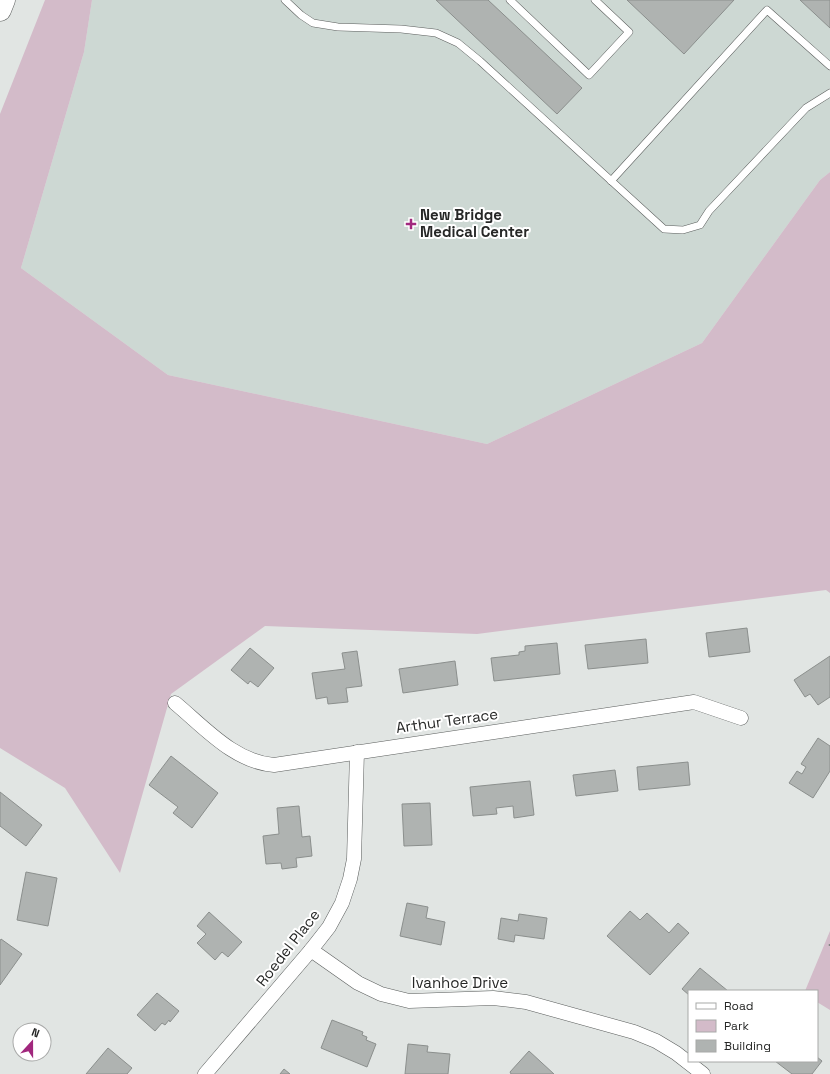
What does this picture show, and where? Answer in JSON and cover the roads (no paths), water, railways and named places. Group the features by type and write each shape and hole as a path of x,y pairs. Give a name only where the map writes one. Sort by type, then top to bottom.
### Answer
{"highway":[{"path":"0,10 4,0"}],"street":[{"name":"Arthur Terrace","path":"175,703 232,750 249,759 268,764 694,702 741,718"},
{"name":"Roedel Place","path":"205,1074 311,950 329,927 342,904 350,879 354,859 357,752"},
{"name":"Ivanhoe Drive","path":"311,950 358,983 382,994 410,1001 493,998 526,1002 634,1032 663,1045 703,1074"}],"lane":[{"path":"285,0 301,15 313,23 338,27 401,28 436,34 458,43 664,229 683,230 700,225 709,211 806,108 830,93"},
{"path":"510,0 589,75 629,32 595,0"},
{"path":"611,181 767,10 830,66"}],"place":[{"name":"New Bridge Medical Center","path":"411,224"}]}
